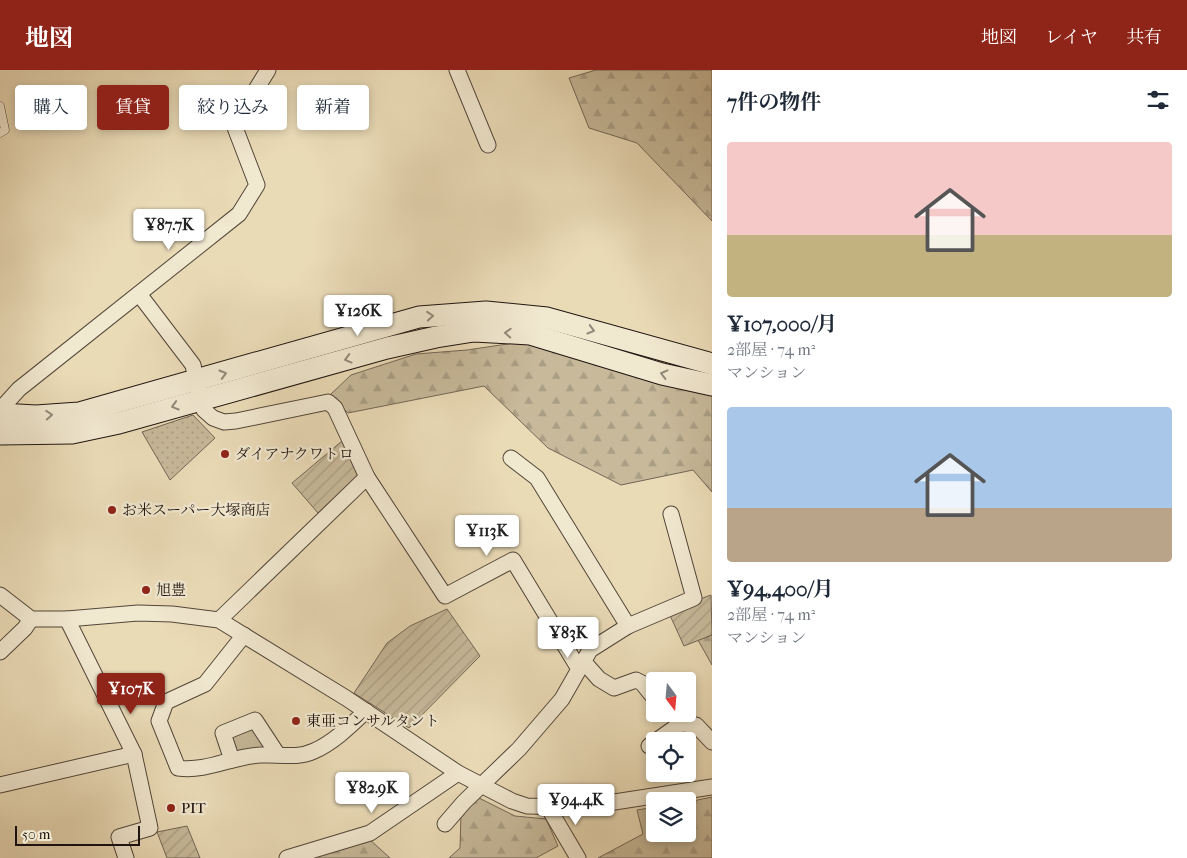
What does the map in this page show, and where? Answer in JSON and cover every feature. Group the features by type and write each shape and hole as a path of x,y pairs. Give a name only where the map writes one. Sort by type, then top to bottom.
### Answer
{"street":[{"path":"0,410 19,389 239,214 257,185 234,125 268,70"},
{"path":"457,70 488,146"},
{"path":"139,294 193,365 204,410 213,418 224,422 328,402 335,408 367,477 445,596 513,560 581,665 614,688 636,680 646,688"},
{"path":"0,434 72,433 119,423 198,390 419,317 486,312 547,318 712,364"},
{"path":"0,414 36,416 79,413 198,390 436,337 474,331 530,334 662,374 712,385"},
{"path":"510,458 537,478 628,626"},
{"path":"219,620 367,477"},
{"path":"445,824 519,749 562,699 590,650 628,626 694,598 671,514"},
{"path":"0,595 31,619 164,614 219,620 366,711 458,773 512,801 527,806 548,808 608,803 712,787"},
{"path":"0,652 25,628 31,619"},
{"path":"66,619 134,754 150,828 119,837 126,858"},
{"path":"244,635 205,684 166,702 159,722 178,768 194,770 260,755 300,756 314,752 334,740 366,711"},
{"path":"232,760 223,733 255,720 278,755"},
{"path":"669,732 680,724 696,725 712,742"},
{"path":"0,785 134,754"},
{"path":"287,858 370,833 458,773"},
{"path":"548,808 578,858"}],"lane":[{"path":"0,106 5,130 0,134"}],"green space":[{"path":"596,70 712,70 712,221 637,143 589,128 569,78"},
{"path":"541,339 712,381 712,492 693,470 621,485 548,448 484,386 348,413 330,395 351,375 416,354 467,350"},
{"path":"193,415 215,438 170,480 142,432"},
{"path":"342,441 358,476 318,513 292,483"},
{"path":"711,595 712,635 684,646 668,611"},
{"path":"447,609 480,656 409,728 354,693 387,643 410,626"},
{"path":"712,635 712,665 698,640"},
{"path":"255,722 272,750 232,756 225,733"},
{"path":"477,797 515,816 546,819 558,846 536,858 449,858 460,848 461,814"},
{"path":"712,797 712,858 598,858 643,834 637,810 646,808 646,842 696,842 696,800"},
{"path":"187,826 200,858 167,858 157,832"},
{"path":"369,839 390,858 309,858"}],"place":[{"name":"ダイアナクワトロ","path":"225,454"},
{"name":"お米スーパー大塚商店","path":"112,510"},
{"name":"旭豊","path":"146,590"},
{"name":"東亜コンサルタント","path":"296,721"},
{"name":"PIT","path":"171,808"}]}
